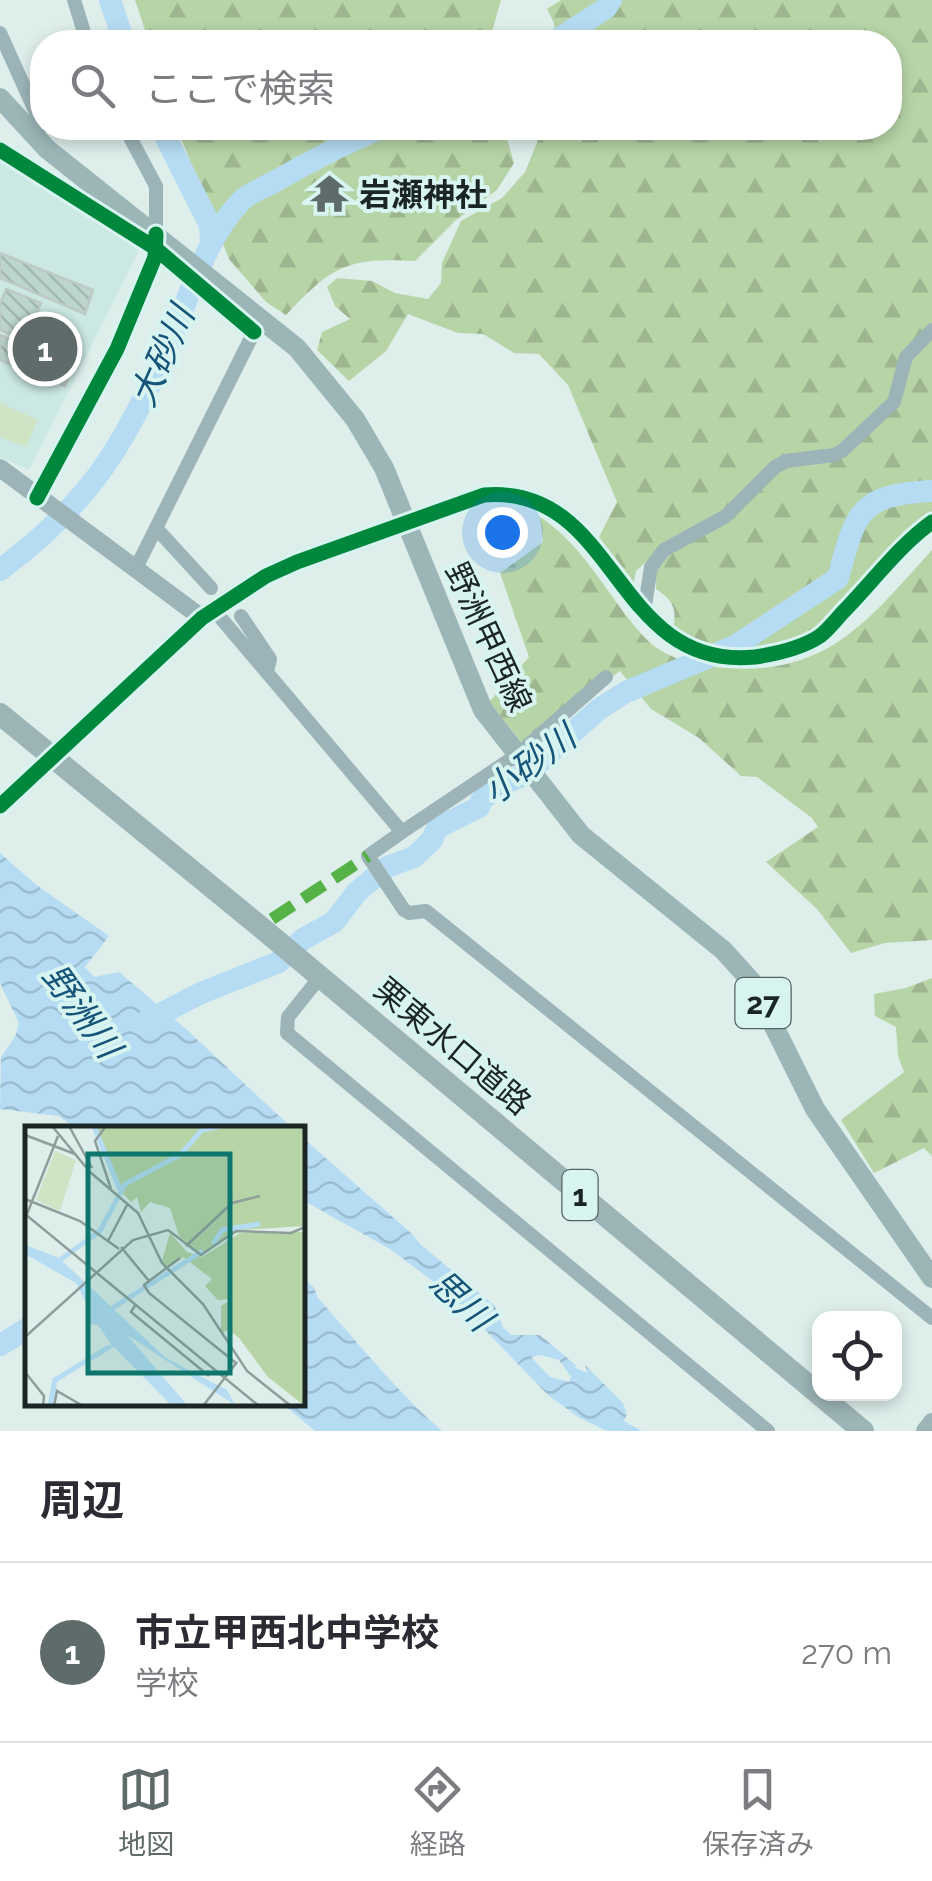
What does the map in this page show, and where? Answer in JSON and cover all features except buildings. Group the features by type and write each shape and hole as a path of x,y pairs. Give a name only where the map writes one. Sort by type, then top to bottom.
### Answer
{"highway":[{"name":"栗東水口道路","path":"0,714 264,929 862,1431"}],"main road":[{"name":"野洲甲西線","path":"0,98 30,131"},
{"name":"野洲甲西線","path":"39,140 297,348 355,419 384,468 484,710 581,835 723,950 752,982 815,1108 932,1278"}],"street":[{"path":"74,0 84,30"},
{"path":"0,33 30,99"},
{"path":"45,140 47,149"},
{"path":"131,140 156,186 156,234"},
{"path":"136,568 261,318"},
{"path":"644,612 651,567 664,550 726,516 775,467 842,451 894,402 906,357 932,330"},
{"path":"0,468 136,568 208,614 267,672 402,832"},
{"path":"0,806 208,614 266,576 484,496 509,493 540,501 571,524 666,635 710,655 741,658 766,655 820,636 932,522"},
{"path":"156,528 211,588"},
{"path":"241,616 270,659 267,672"},
{"path":"606,678 526,767 402,832 368,856 404,910 426,911 932,1318"},
{"path":"320,977 291,1012 286,1032 768,1431"},
{"path":"926,1431 932,1422"}],"shaded area":[{"path":"0,148 144,241 29,470 0,457"}],"green space":[{"path":"135,0 501,0 492,30 145,30"},
{"path":"561,0 932,0 932,514 847,603 797,638 769,649 731,651 673,630 673,606 656,589 657,552 636,571 634,582 599,537 617,502 568,385 539,354 514,353 483,334 458,333 408,314 386,351 349,381 317,350 322,332 350,319 335,306 327,287 337,278 372,281 395,293 428,299 441,283 442,263 461,221 502,198 525,172 538,140 902,140 902,30 555,30 547,9"},
{"path":"182,140 507,140 514,163 497,190 456,220 415,261 373,261 342,268 316,285 286,315 266,302 229,259"},
{"path":"0,403 38,420 26,447 0,437"},
{"path":"540,517 570,543 645,638 677,658 714,667 752,668 814,655 862,623 932,550 932,940 885,943 851,953 817,909 766,862 818,827 812,818 757,777 741,776 699,738 651,709 620,671 522,743 489,702 529,657 500,573 543,542"},
{"path":"932,978 932,1156 924,1148 874,1173 841,1120 904,1072 898,1056 896,1027 875,1016 874,994"}],"water":[{"name":"野洲川","path":"0,853 35,884 109,936 85,967 94,977 119,972 290,1126 72,1126 59,1116 0,1109 1,1057 15,1037 19,1023 0,983"},
{"name":"思川","path":"305,1140 495,1306 503,1327 511,1335 540,1335 578,1367 572,1366 587,1373 585,1365 623,1403 627,1414 624,1421 642,1431 607,1431 578,1417 548,1395 460,1304 430,1279 390,1249 306,1202","holes":["541,1355 559,1360 571,1377 569,1382 550,1377 531,1357"]},
{"path":"305,1280 378,1367 442,1431 315,1431 285,1406 305,1406"}],"waterway":[{"path":"110,0 120,30"},
{"name":"大砂川","path":"572,30 606,8 611,0"},
{"path":"167,140 210,225 211,243"},
{"name":"大砂川","path":"0,570 86,491 125,434 210,246 229,215 252,193 356,140"},
{"name":"小砂川","path":"141,1024 201,993 279,962 303,939 334,922 357,892 387,867 414,857 432,840 437,828 479,807 497,787 526,774 599,709 626,692 735,646 838,578 856,523 874,503 907,493 932,491"},
{"path":"0,1345 25,1330"}],"marked path":[{"path":"272,919 368,856"}],"cycle path":[{"path":"0,150 155,248 254,332"},
{"path":"37,498 117,349 155,257 156,234"},
{"path":"0,806 202,618 266,576 484,495 529,499 563,518 591,545 642,609 671,636 708,654 755,657 797,647 820,636 898,552 932,522"}],"place":[{"name":"岩瀬神社","path":"329,194"},
{"name":"市立甲西北中学校","path":"45,349"}]}
